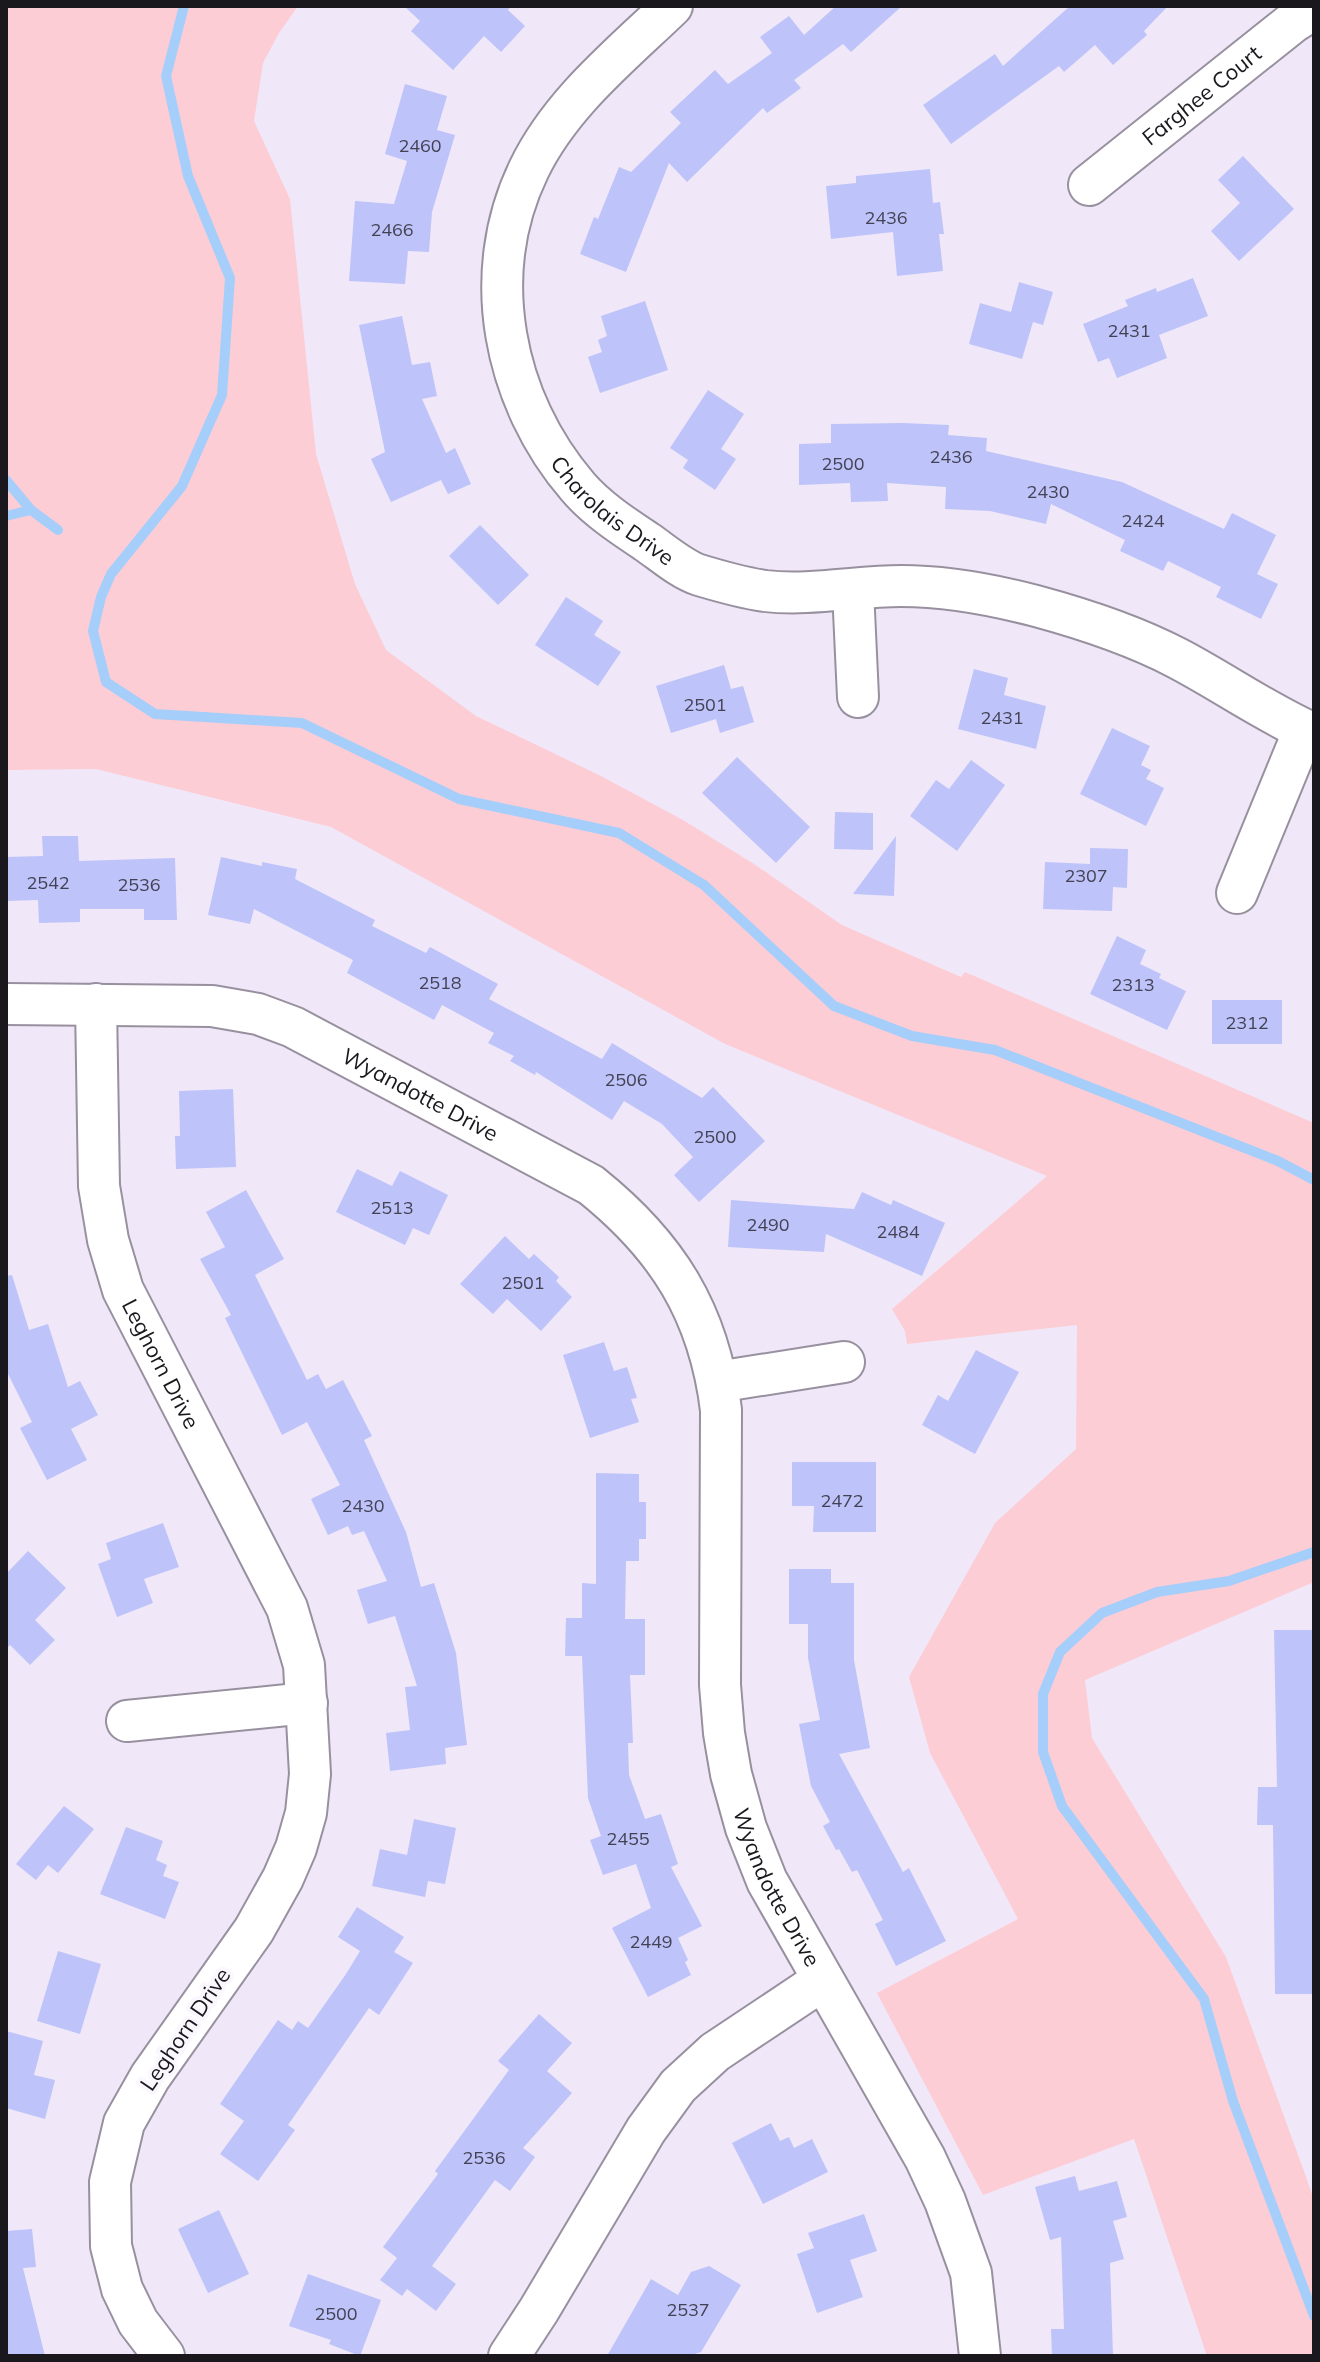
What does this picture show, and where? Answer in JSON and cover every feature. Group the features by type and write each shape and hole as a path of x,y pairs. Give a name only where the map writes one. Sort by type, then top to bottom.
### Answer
{"street":[{"name":"Charolais Drive","path":"672,6 586,88 554,126 529,170 511,217 502,282 509,358 525,406 557,460 580,489 618,523 695,574 766,591 903,586 976,594 1037,606 1108,628 1175,657 1309,732"},
{"name":"Farghee Court","path":"1089,185 1292,23 1314,9"},
{"path":"853,590 858,697"},
{"path":"1237,893 1309,732"},
{"name":"Wyandotte Drive","path":"6,1004 212,1006 258,1014 293,1027 591,1185 624,1211 659,1250 683,1285 705,1333 717,1382 721,1410 720,1685 728,1760 746,1828 767,1881 925,2158 945,2201 971,2273 980,2356"},
{"name":"Leghorn Drive","path":"96,1004 99,1186 108,1240 123,1290 287,1608 304,1665 307,1703 310,1774 306,1813 296,1848 254,1930 150,2077 124,2123 110,2182 111,2246 122,2289 138,2322 164,2356"},
{"path":"717,1382 844,1362"},
{"path":"127,1721 307,1703"},
{"path":"509,2356 646,2130 678,2086 715,2052 823,1980"}],"shaded area":[{"path":"6,6 298,6 263,63 254,121 290,199 316,454 355,584 386,650 476,716 601,776 683,820 754,864 842,925 961,977 965,972 1314,1123 1314,1582 1085,1680 1092,1738 1226,1957 1314,2200 1314,2356 1207,2356 1134,2139 983,2195 877,1993 1018,1919 930,1753 909,1677 995,1523 1076,1449 1077,1325 907,1344 905,1331 892,1309 1047,1176 725,1044 331,827 96,769 6,770"}],"building":[{"path":"404,6 511,6 508,10 525,26 501,52 484,36 453,70 411,31 420,21"},
{"path":"836,6 902,6 851,52 843,44 794,80 801,88 767,113 763,108 687,182 669,163 626,272 580,254 619,167 631,172 681,123 670,112 715,70 728,84 772,53 760,37 789,16 804,35"},
{"path":"1070,6 1168,6 1144,31 1147,35 1113,65 1095,45 1064,72 1059,66 951,144 923,105 995,54 1003,66"},
{"path":"405,84 447,96 437,130 455,135 432,212 429,252 408,251 405,284 349,281 355,201 394,204 407,161 385,154"},
{"path":"1243,156 1294,209 1239,261 1211,231 1240,203 1218,180"},
{"path":"930,169 933,203 940,202 944,234 939,234 943,271 897,276 893,232 831,239 826,186 856,183 856,176"},
{"path":"1193,278 1208,316 1159,335 1167,358 1117,378 1109,358 1098,362 1083,324 1128,306 1125,300"},
{"path":"1019,282 1053,292 1043,325 1033,322 1022,359 969,344 980,303 1011,312"},
{"path":"645,301 668,370 600,393 588,357 602,352 598,340 607,336 601,316"},
{"path":"402,316 412,365 430,362 437,396 422,399 446,453 455,448 471,484 448,494 441,480 391,502 371,459 385,452 359,325"},
{"path":"708,390 744,414 721,449 736,459 715,490 683,468 688,460 670,448"},
{"path":"831,424 949,425 948,435 987,438 986,451 1122,482 1224,529 1232,513 1276,535 1257,574 1278,584 1261,619 1216,597 1221,587 1168,561 1163,571 1120,551 1125,540 1051,504 1046,524 990,511 945,509 946,487 887,483 888,501 851,502 850,483 799,485 799,444 831,443"},
{"path":"480,525 529,575 498,605 449,556"},
{"path":"566,597 603,621 594,635 621,652 598,686 535,645"},
{"path":"724,665 731,689 743,686 754,722 720,733 716,719 671,733 656,686"},
{"path":"974,669 1008,678 1004,695 1046,706 1036,749 958,729"},
{"path":"1112,728 1150,746 1141,765 1151,770 1146,779 1164,788 1146,826 1080,794"},
{"path":"737,757 810,827 776,863 702,793"},
{"path":"971,760 1005,785 957,851 910,816 936,780 949,789"},
{"path":"835,812 873,813 873,850 834,849"},
{"path":"42,836 78,836 79,861 175,858 177,920 144,920 144,909 80,909 80,922 39,923 38,900 7,901 6,857 43,856"},
{"path":"896,836 894,896 853,894"},
{"path":"1090,848 1128,849 1127,888 1113,887 1112,911 1043,909 1045,862 1090,864"},
{"path":"221,857 262,866 262,862 297,869 295,879 375,920 372,926 426,953 430,947 498,984 489,999 602,1059 612,1043 702,1098 713,1087 765,1141 699,1202 674,1175 693,1157 662,1124 624,1101 612,1120 536,1072 535,1075 510,1061 514,1056 488,1043 494,1033 442,1005 434,1020 347,973 353,960 254,909 250,924 208,915"},
{"path":"1117,936 1146,950 1140,964 1161,974 1159,978 1186,991 1167,1030 1090,994"},
{"path":"1212,1000 1282,1000 1282,1044 1212,1044"},
{"path":"233,1089 236,1167 176,1169 175,1136 180,1136 179,1091"},
{"path":"357,1169 392,1186 400,1171 448,1195 429,1235 413,1228 405,1245 336,1212"},
{"path":"246,1190 284,1259 255,1275 307,1380 318,1374 326,1389 343,1380 372,1436 364,1440 406,1532 421,1587 434,1583 456,1653 467,1745 445,1748 446,1764 390,1771 386,1733 410,1730 405,1687 417,1686 395,1616 368,1624 357,1590 387,1581 364,1531 352,1535 348,1526 328,1535 311,1499 340,1485 307,1422 282,1435 225,1318 231,1315 200,1259 225,1247 206,1212"},
{"path":"862,1192 891,1205 893,1200 945,1223 922,1276 826,1234 824,1252 728,1247 731,1200 854,1209"},
{"path":"505,1236 529,1259 534,1254 559,1277 556,1281 572,1297 541,1331 507,1299 493,1314 460,1284"},
{"path":"12,1275 29,1330 48,1324 68,1387 80,1381 98,1415 71,1429 87,1460 47,1480 20,1428 32,1422 6,1370 6,1276"},
{"path":"604,1342 614,1371 627,1367 637,1398 631,1399 639,1422 590,1438 563,1355"},
{"path":"976,1350 1019,1372 975,1454 922,1425 938,1395 948,1401"},
{"path":"792,1462 876,1462 876,1532 813,1532 814,1506 792,1506"},
{"path":"596,1473 639,1474 639,1502 646,1502 646,1539 639,1539 639,1561 626,1561 625,1619 645,1619 645,1675 630,1675 633,1743 628,1743 629,1775 645,1819 661,1814 678,1864 671,1867 702,1926 678,1938 691,1975 648,1997 612,1928 651,1908 636,1864 603,1875 590,1840 601,1836 588,1798 582,1656 565,1656 566,1618 582,1618 582,1583 596,1584"},
{"path":"163,1523 179,1567 144,1579 153,1603 117,1617 98,1564 111,1559 106,1543"},
{"path":"28,1551 66,1588 35,1620 55,1640 30,1665 10,1645 6,1649 6,1574"},
{"path":"789,1569 831,1569 831,1583 854,1583 854,1660 870,1748 839,1754 903,1872 909,1868 946,1941 896,1966 875,1924 883,1920 857,1870 852,1872 823,1826 830,1822 811,1786 799,1724 820,1720 808,1658 808,1624 789,1624"},
{"path":"1274,1630 1314,1630 1314,1994 1275,1994 1273,1825 1257,1825 1258,1787 1277,1787"},
{"path":"64,1806 94,1829 58,1873 48,1865 36,1880 16,1864"},
{"path":"414,1819 456,1828 445,1884 428,1881 425,1897 372,1886 380,1849 407,1855"},
{"path":"126,1827 163,1841 156,1860 167,1865 163,1876 179,1882 165,1919 100,1894"},
{"path":"357,1907 404,1937 394,1952 413,1963 379,2015 369,2008 288,2125 295,2130 258,2181 220,2154 244,2121 220,2104 278,2020 292,2030 298,2021 308,2028 346,1974 360,1951 338,1937"},
{"path":"58,1951 101,1964 80,2034 37,2021"},
{"path":"539,2014 572,2043 547,2071 572,2093 523,2148 535,2157 510,2191 495,2180 432,2266 456,2284 436,2311 407,2289 402,2296 380,2280 397,2258 383,2247 438,2174 435,2171 509,2070 498,2061"},
{"path":"6,2031 43,2041 34,2075 55,2080 45,2119 6,2108"},
{"path":"771,2123 780,2141 789,2137 794,2148 812,2139 828,2172 763,2204 732,2143"},
{"path":"1075,2176 1079,2191 1117,2181 1127,2217 1113,2221 1124,2259 1110,2263 1113,2356 1052,2356 1051,2329 1064,2329 1061,2237 1050,2240 1035,2187"},
{"path":"219,2210 249,2274 208,2293 178,2229"},
{"path":"864,2214 877,2251 850,2260 863,2297 817,2313 797,2254 814,2248 808,2233"},
{"path":"32,2229 36,2267 23,2268 45,2356 6,2356 6,2231"},
{"path":"709,2266 741,2285 701,2352 688,2356 607,2356 651,2279 678,2295 691,2272"},
{"path":"308,2274 381,2300 360,2356 329,2344 331,2340 289,2326"}],"waterway":[{"path":"184,6 166,76 188,176 230,278 222,395 182,486 111,574 101,597 93,631 106,682 155,714 302,723 459,799 619,833 704,885 834,1006 912,1036 995,1050 1278,1161 1314,1180"},
{"path":"6,480 31,510 58,530"},
{"path":"6,516 31,510"},
{"path":"1314,1552 1229,1581 1157,1592 1102,1613 1060,1652 1043,1694 1043,1752 1062,1806 1204,1999 1233,2101 1314,2316"}]}
